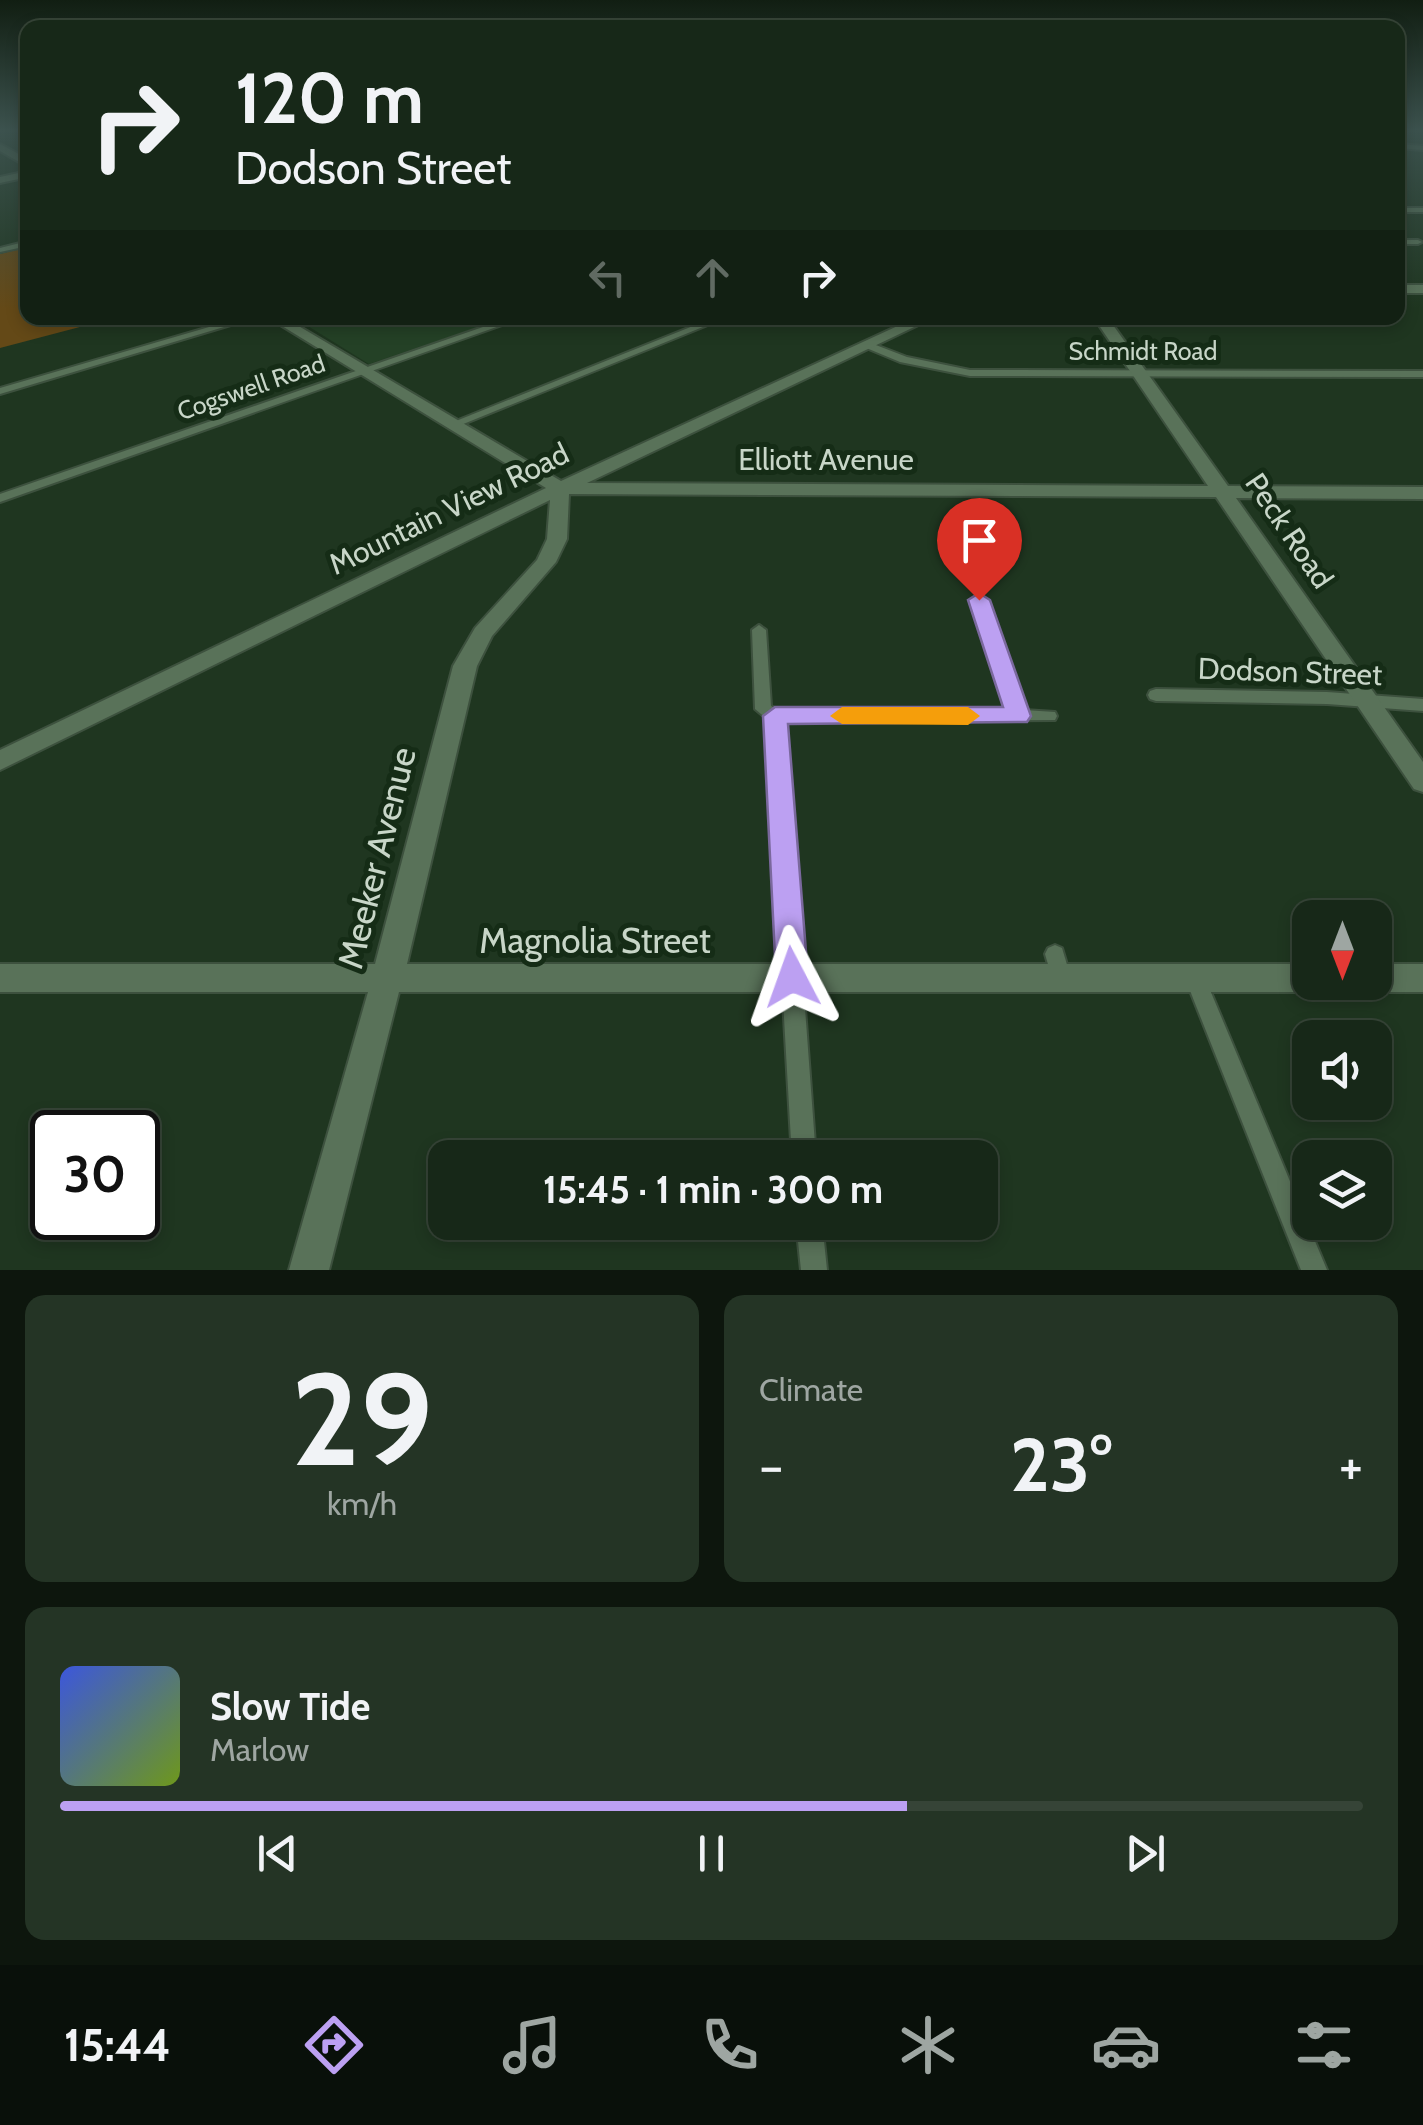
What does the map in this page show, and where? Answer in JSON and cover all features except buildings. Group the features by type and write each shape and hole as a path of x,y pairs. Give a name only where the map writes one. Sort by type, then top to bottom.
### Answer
{"street":[{"path":"1405,242 1418,242"},
{"path":"0,391 225,325"},
{"name":"Elliott Avenue","path":"288,325 560,488 1423,494"},
{"name":"Cogswell Road","path":"0,498 496,325"},
{"path":"452,425 702,325"},
{"name":"Mountain View Road","path":"0,762 560,488 911,325"},
{"name":"Peck Road","path":"1105,325 1423,782"},
{"name":"Schmidt Road","path":"868,345 904,360 970,374 1423,374"},
{"name":"Meeker Avenue","path":"309,1270 465,666 483,633 546,562 557,538 560,488"},
{"path":"979,600 1018,716"},
{"path":"758,630 763,709 775,716 1049,716"},
{"name":"Dodson Street","path":"1156,696 1423,705"},
{"path":"775,716 803,1140"},
{"name":"Magnolia Street","path":"0,978 792,977 1058,966 1195,978 1292,978"},
{"path":"1195,978 1314,1270"},
{"path":"1392,978 1423,978"},
{"path":"811,1240 814,1270"}],"shaded area":[{"path":"20,249 20,325 87,325 0,348 0,254"},
{"path":"306,325 484,325 369,364"}],"slow traffic":[{"path":"842,716 968,716"}],"route":[{"path":"792,977 775,716 1018,716 979,600"}]}
